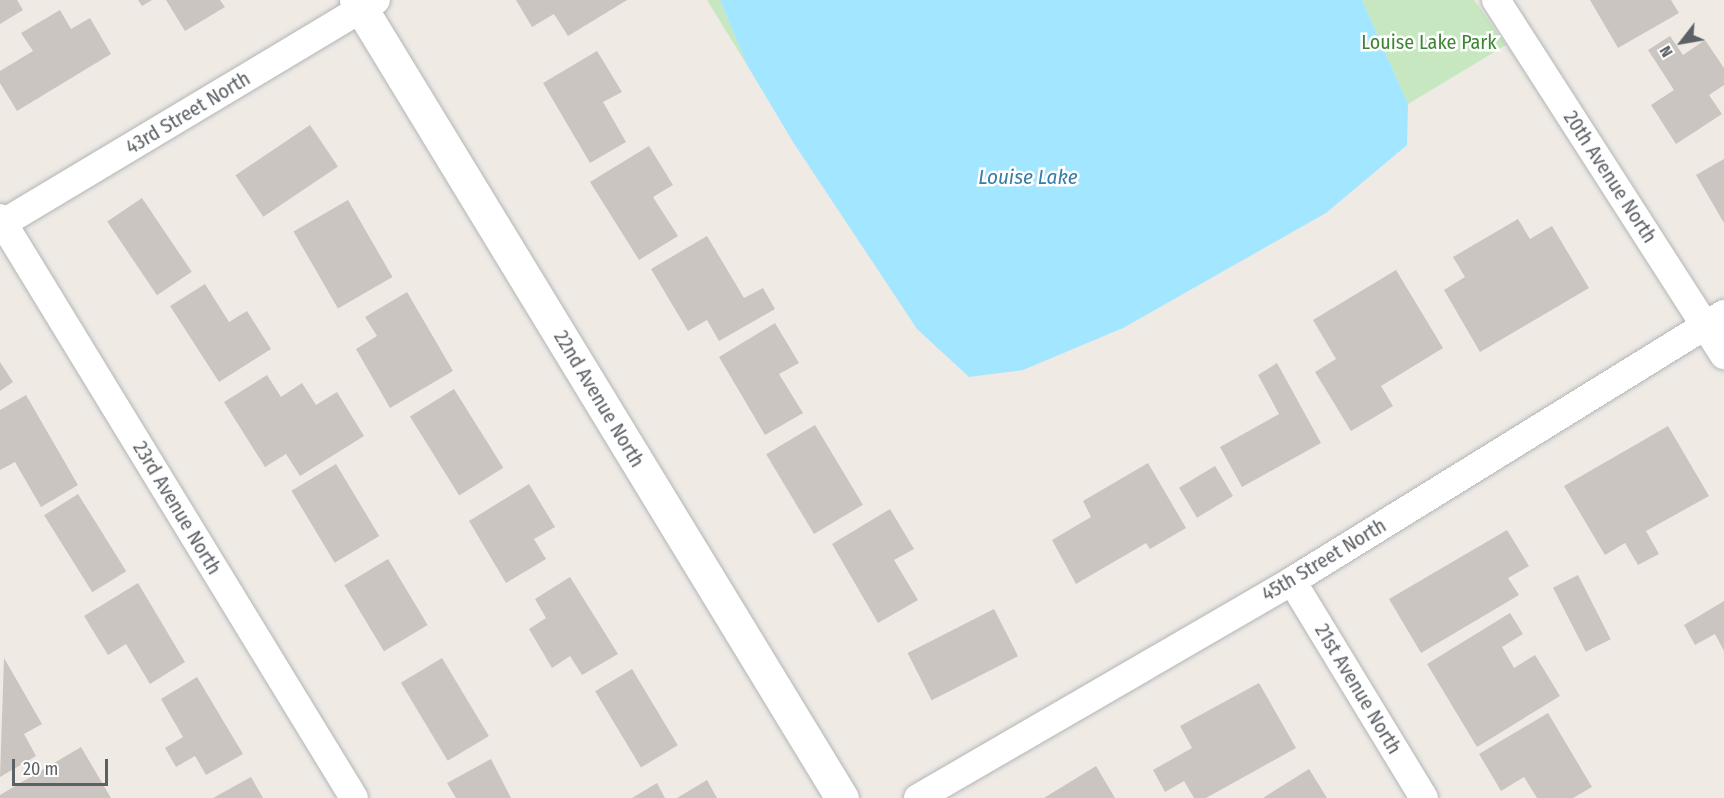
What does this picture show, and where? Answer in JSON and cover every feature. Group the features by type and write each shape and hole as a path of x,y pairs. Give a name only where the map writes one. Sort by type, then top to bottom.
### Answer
{"main road":[{"name":"22nd Avenue North","path":"364,3 842,798"}],"street":[{"name":"20th Avenue North","path":"1496,0 1715,319 1724,355"},
{"name":"43rd Street North","path":"1,222 364,3"},
{"name":"23rd Avenue North","path":"1,222 354,798"},
{"name":"45th Street North","path":"918,798 1292,581 1715,319"},
{"name":"21st Avenue North","path":"1292,581 1424,798"}],"green space":[{"path":"707,0 720,0 747,65"},
{"name":"Louise Lake Park","path":"1362,0 1474,0 1506,45 1408,104"}],"water":[{"name":"Louise Lake","path":"720,0 1362,0 1408,104 1407,145 1326,213 1123,328 1023,370 969,377 917,329 793,142 747,65"}],"building":[{"path":"0,0 17,0 23,10 0,24"},
{"path":"138,0 152,0 142,6"},
{"path":"166,0 220,0 225,7 185,31"},
{"path":"516,0 627,0 568,36 554,14 532,27"},
{"path":"1590,0 1671,0 1679,13 1618,48"},
{"path":"60,10 71,29 90,18 111,54 17,111 0,83 0,71 33,51 21,33"},
{"path":"1670,36 1683,55 1705,40 1724,68 1724,85 1709,95 1722,114 1676,144 1651,105 1674,90 1648,50"},
{"path":"597,51 622,92 603,102 626,142 590,163 543,83"},
{"path":"310,125 338,166 263,217 235,175"},
{"path":"649,146 673,185 653,197 678,236 639,260 590,182"},
{"path":"1724,159 1724,223 1696,175"},
{"path":"142,198 192,272 157,295 107,221"},
{"path":"348,200 392,277 338,309 293,231"},
{"path":"1518,219 1530,239 1552,226 1589,288 1480,352 1444,290 1465,277 1453,257"},
{"path":"707,236 744,298 763,288 775,309 719,341 707,320 688,331 651,269"},
{"path":"1396,270 1443,348 1381,386 1393,406 1351,431 1315,372 1336,359 1313,320"},
{"path":"205,284 229,322 247,311 271,349 219,382 170,306"},
{"path":"407,292 453,371 390,408 356,349 377,336 365,317"},
{"path":"775,323 799,363 779,374 803,413 765,435 719,357"},
{"path":"0,362 13,382 0,391"},
{"path":"1277,363 1321,443 1242,487 1220,447 1279,414 1258,375"},
{"path":"267,375 281,397 302,383 316,405 337,392 364,436 300,476 286,454 265,467 224,402"},
{"path":"454,389 503,468 459,495 410,417"},
{"path":"26,395 78,485 41,507 15,462 0,470 0,410"},
{"path":"815,425 863,505 814,534 766,454"},
{"path":"1668,426 1709,496 1646,531 1659,554 1638,565 1625,543 1605,555 1564,486"},
{"path":"1148,463 1186,528 1150,549 1146,543 1076,584 1052,540 1091,517 1083,501"},
{"path":"336,464 379,536 335,563 291,491"},
{"path":"1215,466 1233,496 1197,518 1179,488"},
{"path":"529,484 555,527 534,539 546,559 506,583 469,521"},
{"path":"78,494 126,571 92,592 44,515"},
{"path":"890,509 914,549 894,560 918,600 878,623 832,544"},
{"path":"1507,530 1529,566 1508,578 1519,595 1421,653 1389,599"},
{"path":"388,559 428,625 384,651 344,585"},
{"path":"1578,575 1611,639 1586,652 1553,588"},
{"path":"570,577 618,654 582,675 570,656 552,668 529,629 546,618 535,599"},
{"path":"138,583 185,662 150,684 126,644 108,655 84,616"},
{"path":"1724,601 1724,651 1715,634 1695,645 1684,625"},
{"path":"994,609 1018,656 932,700 908,653"},
{"path":"1510,613 1523,634 1502,647 1514,668 1535,655 1560,696 1477,747 1427,664"},
{"path":"4,658 42,724 24,734 36,756 0,777"},
{"path":"442,658 489,736 448,761 401,683"},
{"path":"632,669 678,745 641,767 595,691"},
{"path":"197,677 243,754 206,775 195,756 176,767 165,748 183,737 161,699"},
{"path":"1259,683 1296,748 1206,798 1194,798 1184,781 1165,792 1153,770 1192,748 1180,726"},
{"path":"1548,713 1592,787 1573,798 1537,798 1524,777 1501,791 1479,754"},
{"path":"81,747 111,798 0,798 0,795"},
{"path":"491,759 511,798 456,798 447,783"},
{"path":"1096,766 1115,798 1044,798"},
{"path":"1309,769 1327,798 1263,798"},
{"path":"251,777 263,798 213,798"},
{"path":"707,780 717,798 677,798"},
{"path":"657,783 665,798 632,798"}]}
